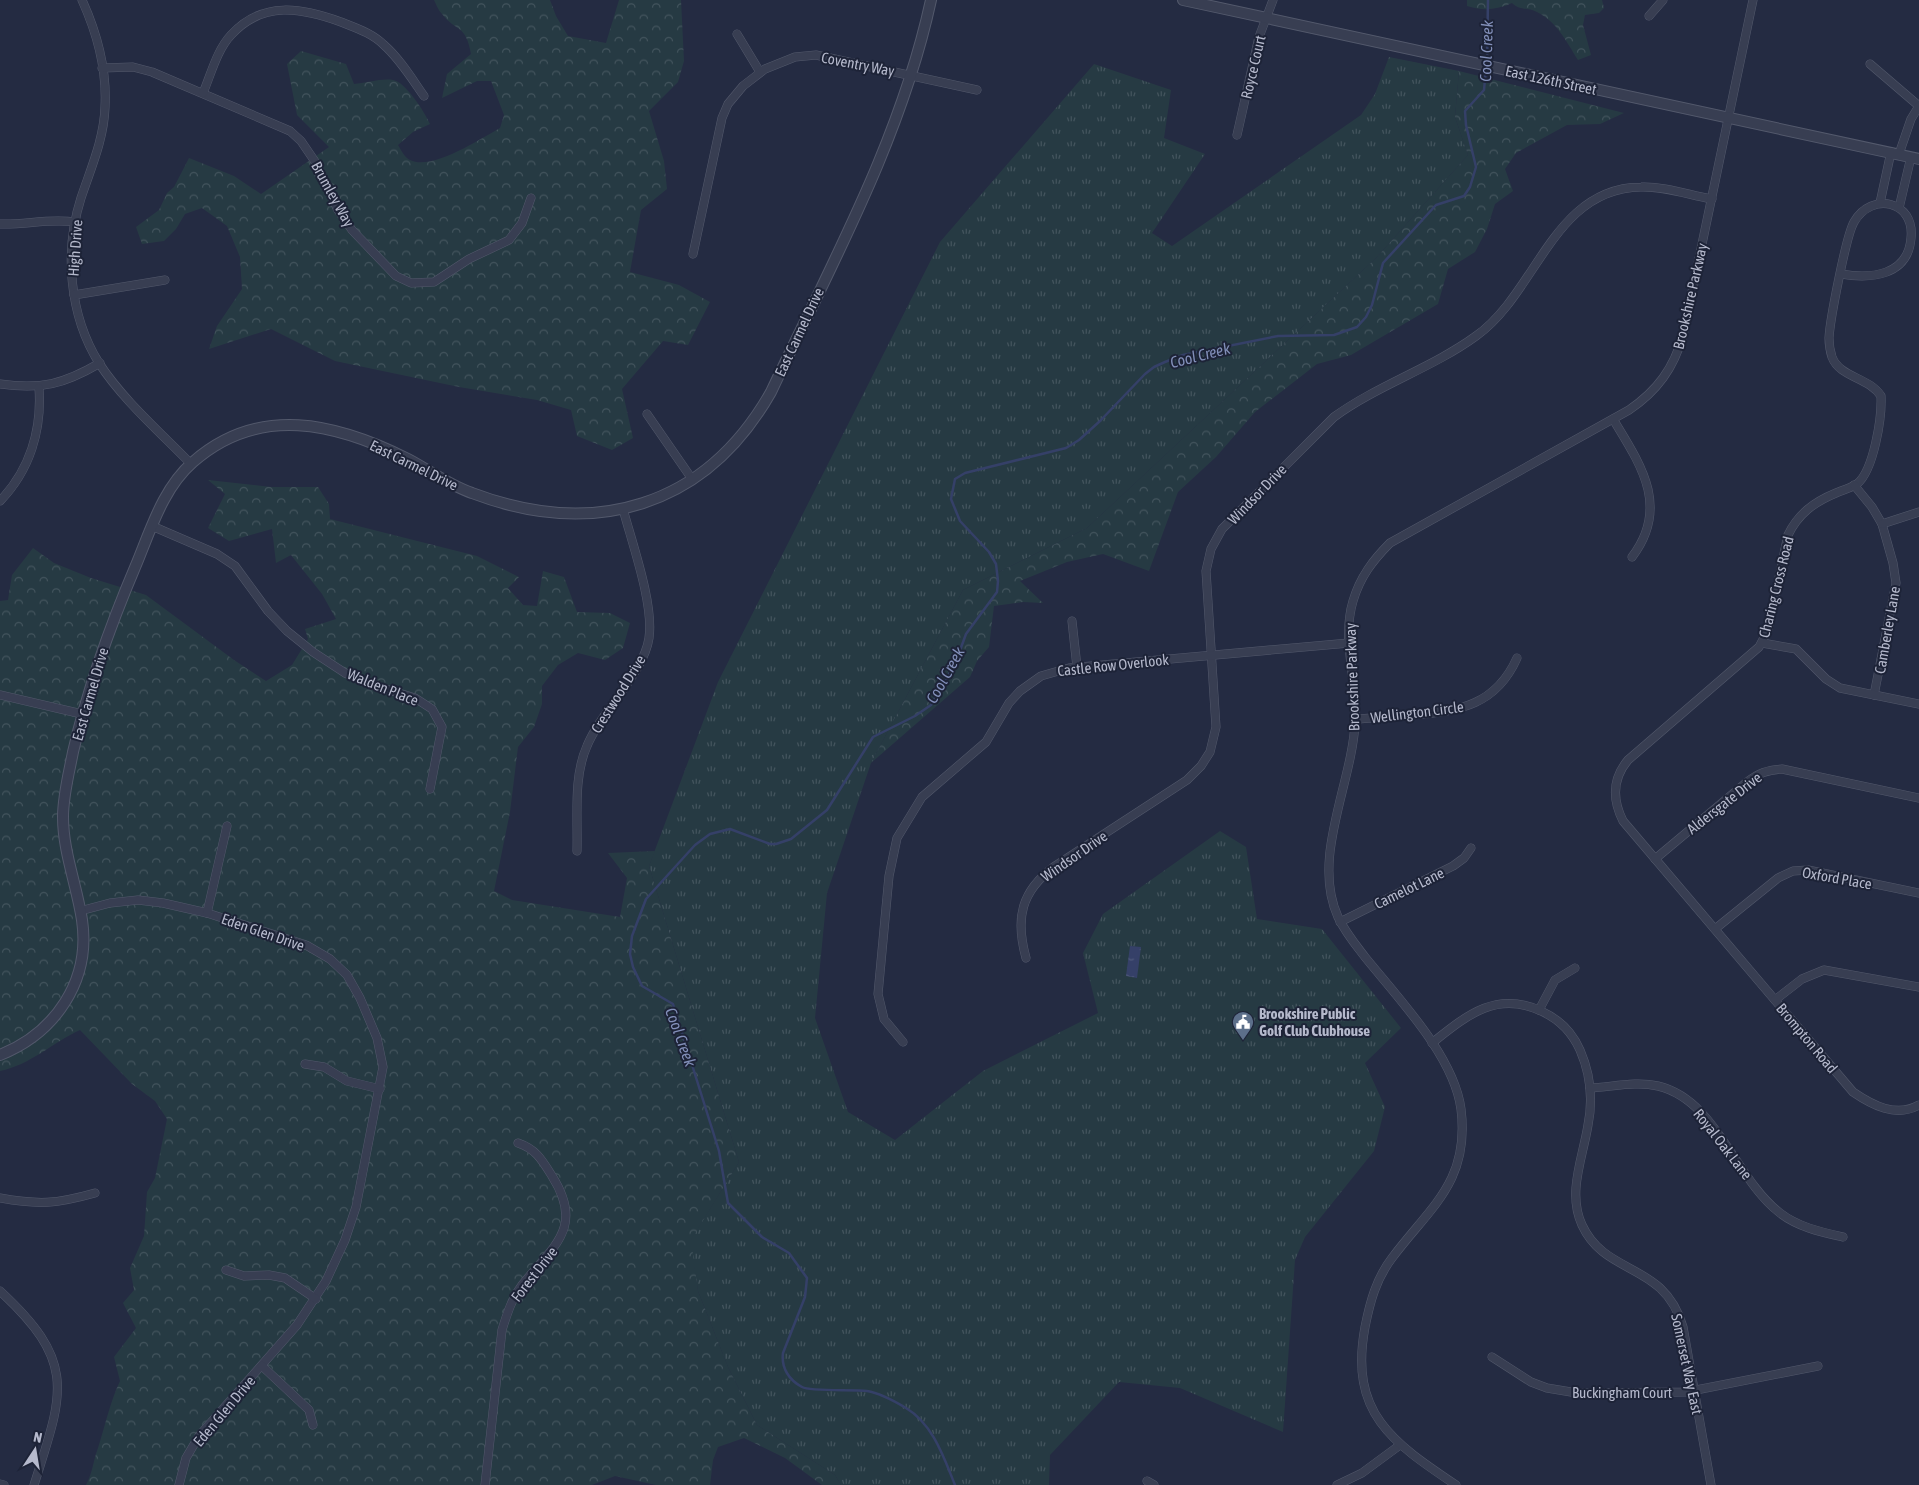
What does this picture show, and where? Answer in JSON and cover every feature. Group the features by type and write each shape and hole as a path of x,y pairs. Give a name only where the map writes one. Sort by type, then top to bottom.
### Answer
{"street":[{"name":"High Drive","path":"82,0 97,38 105,106 102,130 75,222 71,269 74,295 80,320 100,363 131,401 191,464"},
{"name":"East Carmel Drive","path":"0,1055 28,1041 48,1025 63,1008 77,979 84,947 80,911 69,863 63,817 67,780 82,714 108,633 152,526 167,495 191,464 211,448 251,430 277,424 301,424 364,441 406,458 467,492 510,506 564,514 590,514 655,500 692,479 717,461 740,439 757,416 771,392 889,140 912,74 931,0"},
{"name":"East 126th Street","path":"1183,0 1915,158"},
{"name":"Royce Court","path":"1237,135 1259,36 1273,0"},
{"path":"1649,16 1663,0"},
{"name":"Brookshire Parkway","path":"1456,1485 1400,1445 1379,1421 1366,1394 1362,1373 1362,1349 1372,1296 1382,1273 1439,1202 1457,1164 1461,1138 1461,1107 1447,1066 1432,1043 1340,922 1330,888 1329,858 1356,719 1349,643 1350,613 1360,582 1370,566 1390,543 1409,530 1613,419 1649,396 1659,385 1675,360 1683,336 1753,0"},
{"path":"203,93 222,47 232,34 252,19 274,10 295,9 322,16 364,31 376,38 393,54 424,96"},
{"path":"737,34 760,72"},
{"name":"Coventry Way","path":"693,254 722,118 735,94 760,72 780,61 816,55 912,74 977,90"},
{"path":"1870,64 1919,106 1895,153 1880,203"},
{"name":"Brumley Way","path":"102,68 133,67 152,72 281,126 301,141 316,163 338,210 352,230 396,276 411,283 434,282 469,259 509,240 522,223 531,198"},
{"path":"1899,208 1915,158"},
{"name":"Windsor Drive","path":"1026,958 1020,934 1021,915 1025,902 1038,880 1055,866 1187,780 1206,758 1212,746 1216,727 1206,578 1207,564 1213,543 1235,515 1325,425 1353,404 1465,343 1485,329 1510,301 1566,223 1579,209 1598,197 1618,189 1643,187 1712,199"},
{"path":"1841,274 1861,278 1879,276 1889,273 1906,258 1911,231 1903,212 1899,208 1890,203 1880,203 1861,214 1854,222 1841,274 1829,336 1832,357 1837,366 1871,384 1881,396 1876,444 1860,480 1854,485"},
{"path":"0,224 56,219 75,222"},
{"path":"74,295 165,280"},
{"path":"0,384 39,388 64,381 100,363"},
{"path":"0,501 8,494 31,455 39,419 39,388"},
{"path":"646,414 692,479"},
{"path":"1613,419 1644,476 1651,498 1651,516 1647,532 1642,544 1632,557"},
{"name":"Camberley Lane","path":"1854,485 1872,507 1882,524 1896,583 1874,695"},
{"name":"Charing Cross Road","path":"1715,929 1623,821 1614,798 1615,783 1620,770 1628,760 1752,655 1762,643 1768,630 1788,535 1793,524 1808,508 1820,500 1854,485"},
{"name":"Crestwood Drive","path":"577,851 579,776 586,746 596,726 641,661 649,640 650,614 624,508"},
{"path":"1882,524 1919,512"},
{"name":"Walden Place","path":"152,526 217,554 235,566 268,611 287,631 313,652 345,673 376,686 415,698 432,709 442,727 430,789"},
{"path":"1072,622 1077,667"},
{"name":"Castle Row Overlook","path":"903,1042 884,1019 878,994 889,876 897,838 922,797 982,746 1009,703 1026,685 1051,672 1077,667 1349,643"},
{"path":"1762,643 1796,649 1832,684 1840,688 1919,704"},
{"name":"Wellington Circle","path":"1356,719 1439,713 1465,708 1478,702 1501,683 1517,658"},
{"path":"0,695 82,714"},
{"name":"Aldersgate Drive","path":"1655,859 1761,772 1782,769 1919,798"},
{"path":"207,913 227,826"},
{"name":"Camelot Lane","path":"1340,922 1454,866 1464,858 1471,848"},
{"name":"Oxford Place","path":"1715,929 1778,878 1793,871 1808,870 1919,893"},
{"name":"Eden Glen Drive","path":"80,911 110,903 138,900 163,903 207,913 306,945 330,959 347,975 360,998 377,1038 383,1067 356,1207 345,1240 316,1298 297,1325 199,1436 186,1458 179,1485"},
{"name":"Brompton Road","path":"1715,929 1853,1092 1868,1103 1889,1109 1907,1109 1919,1105"},
{"path":"1539,1010 1555,980 1575,968"},
{"path":"1775,1000 1802,979 1824,970 1919,987"},
{"name":"Somerset Way East","path":"1432,1043 1472,1013 1493,1005 1512,1004 1539,1010 1564,1026 1574,1039 1583,1056 1590,1088 1589,1122 1576,1184 1580,1220 1591,1240 1605,1254 1648,1277 1669,1297 1682,1327 1711,1485"},
{"path":"304,1064 324,1067 347,1081 380,1089"},
{"name":"Royal Oak Lane","path":"1590,1088 1643,1084 1658,1086 1679,1095 1701,1112 1774,1208 1799,1224 1843,1237"},
{"name":"Forest Drive","path":"485,1485 502,1330 509,1307 521,1286 556,1246 563,1234 567,1218 564,1198 538,1153 518,1142"},
{"path":"0,1198 42,1204 66,1201 95,1193"},
{"path":"226,1270 250,1277 269,1275 285,1278 316,1298"},
{"path":"0,1291 38,1331 49,1347 56,1368 59,1393 55,1419 34,1485"},
{"name":"Buckingham Court","path":"1492,1357 1531,1382 1566,1392 1683,1392 1818,1366"},
{"name":"Eden Glen Drive","path":"262,1366 309,1410 313,1425"},
{"path":"1337,1485 1362,1473 1400,1445"},
{"path":"0,1484 4,1485"}],"green space":[{"path":"434,0 550,0 556,16 568,36 606,43 619,0 681,0 684,61 678,82 649,111 664,161 667,189 641,210 630,272 679,285 710,302 688,345 663,341 622,389 633,438 612,450 577,436 571,410 537,400 459,387 335,361 271,329 209,349 217,326 242,289 240,257 227,226 202,208 185,214 176,229 164,241 142,244 136,227 159,210 167,193 174,187 189,158 234,176 261,194 329,147 297,115 287,64 301,51 346,64 354,84 393,80 404,86 420,106 430,124 413,132 398,145 410,160 419,162 443,158 500,128 504,115 491,81 477,81 442,98 447,74 471,54 469,44 463,33 447,20 438,9"},
{"path":"1467,0 1602,0 1604,8 1599,13 1585,15 1583,25 1591,55 1578,60 1556,27 1537,12 1518,7 1512,3 1495,8 1478,9 1467,6"},
{"path":"1389,57 1459,71 1455,117 1468,155 1376,258 1087,528 963,590 871,763 827,893 815,1018 848,1112 895,1140 983,1071 1098,1013 1083,953 1103,914 1220,831 1246,847 1257,919 1322,929 1401,1028 1365,1063 1385,1107 1374,1151 1305,1237 1295,1260 1283,1432 1180,1388 1119,1382 1050,1455 1049,1485 841,1485 835,1475 757,1425 728,1367 698,1291 690,1241 739,1162 649,866 718,682 940,242 1094,64 1171,90 1164,138 1205,154 1152,233 1172,246 1361,115 1375,94"},
{"path":"1459,71 1624,113 1600,124 1567,125 1516,153 1505,169 1513,191 1495,204 1487,229 1475,252 1448,269 1438,304 1351,355 1317,364 1255,412 1216,457 1178,492 1149,571 1103,554 1067,562 1020,581 1043,603 1023,602 994,606 989,647 977,661 970,677 871,763 963,590 1087,528 1376,258 1468,155 1455,117"},
{"path":"208,480 271,487 318,487 329,504 330,519 477,556 519,577 508,588 523,605 537,606 543,571 564,577 577,612 610,613 630,623 623,648 605,660 578,653 558,665 542,686 542,704 534,727 518,747 510,812 494,891 512,900 620,917 627,878 608,853 655,851 649,866 739,1162 691,1240 698,1291 728,1367 757,1425 835,1475 841,1485 822,1485 785,1458 744,1438 718,1447 713,1460 710,1485 656,1485 615,1476 592,1485 86,1485 92,1471 110,1406 120,1381 114,1357 136,1328 123,1303 134,1290 130,1268 144,1236 147,1192 155,1178 167,1119 155,1101 132,1084 80,1030 31,1059 0,1071 0,601 8,600 12,575 33,548 54,563 91,578 146,595 234,660 266,681 292,665 308,639 305,629 336,619 322,594 291,555 276,563 272,529 229,541 208,528 225,494"}],"water":[{"path":"1130,946 1141,947 1137,978 1126,976"}],"waterway":[{"name":"Cool Creek","path":"1487,63 1488,0"},
{"name":"Cool Creek","path":"955,1485 942,1453 930,1432 924,1423 906,1408 867,1391 807,1389 797,1384 787,1373 783,1364 783,1353 805,1297 807,1278 789,1253 762,1237 728,1203 719,1151 673,1004 642,986 633,967 630,954 632,936 646,899 695,845 710,834 730,829 770,844 791,839 827,810 873,737 915,716 931,705 955,664 966,634 997,592 996,564 989,552 960,521 951,499 955,479 965,473 1066,448 1079,440 1100,421 1145,374 1154,367 1183,355 1278,336 1334,335 1357,327 1366,317 1372,305 1383,263 1436,205 1464,196 1470,187 1476,167 1466,125 1465,111 1484,90 1486,68"}],"place":[{"name":"Brookshire Public Golf Club Clubhouse","path":"1243,1041"}]}
